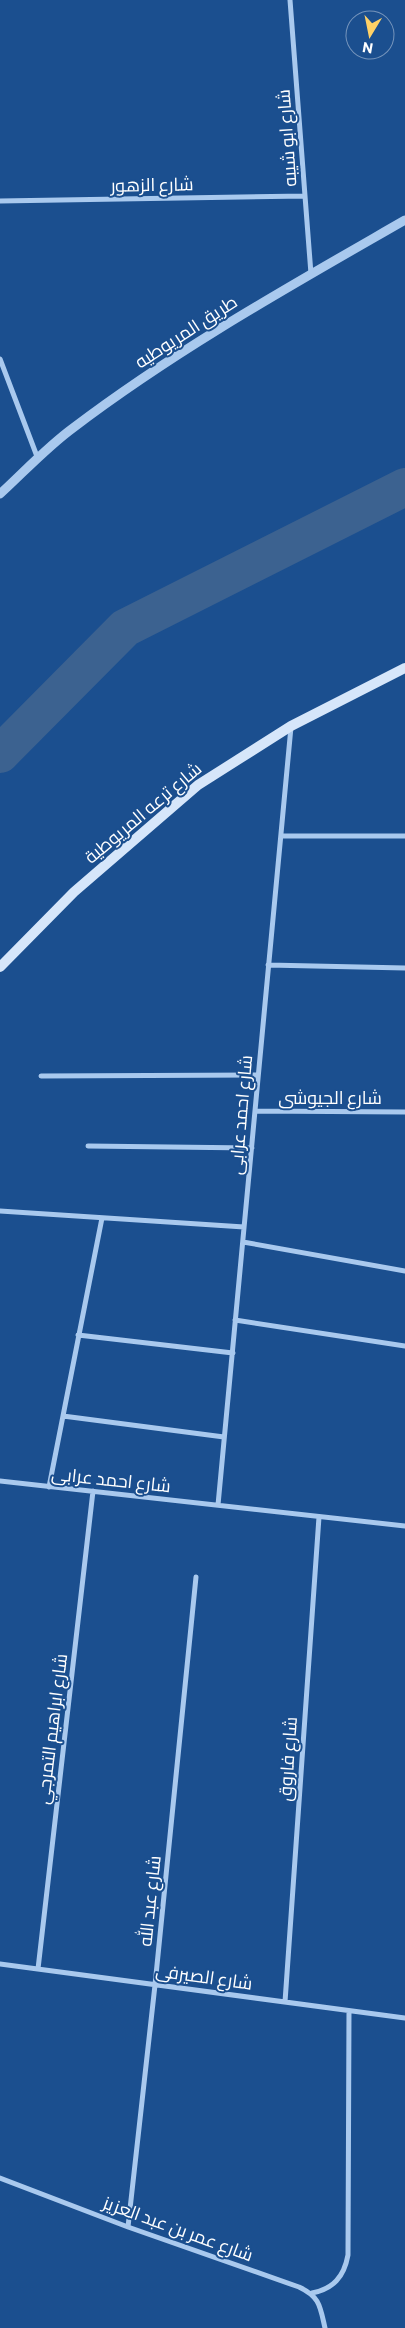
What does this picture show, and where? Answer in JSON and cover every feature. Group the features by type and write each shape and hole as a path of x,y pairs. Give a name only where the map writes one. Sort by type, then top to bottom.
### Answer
{"main road":[{"name":"شارع ترعه المريوطية","path":"0,967 74,892 198,785 291,726 405,668"}],"street":[{"name":"شارع ابو شيبه","path":"290,0 311,274"},
{"name":"شارع الزهور","path":"0,201 305,196"},
{"name":"طريق المريوطيه","path":"0,494 72,428 179,354 405,220"},
{"path":"0,359 38,459"},
{"name":"شارع احمد عرابى","path":"218,1505 291,726"},
{"path":"281,836 405,836"},
{"path":"268,965 405,968"},
{"path":"42,1076 258,1075"},
{"name":"شارع الجيوشى","path":"255,1112 405,1112"},
{"path":"88,1146 252,1148"},
{"path":"0,1211 244,1227"},
{"path":"49,1487 102,1218"},
{"path":"243,1242 405,1271"},
{"path":"235,1320 405,1346"},
{"path":"78,1335 233,1353"},
{"path":"63,1416 224,1437"},
{"name":"شارع احمد عرابى","path":"0,1481 405,1526"},
{"name":"شارع ابراهيم التمرجي","path":"38,1969 93,1492"},
{"name":"شارع فاروق","path":"285,2002 318,1517"},
{"name":"شارع عبد الله","path":"128,2227 155,1985 196,1577"},
{"name":"شارع الصيرفى","path":"0,1964 405,2018"},
{"path":"325,2328 319,2302 312,2293 323,2291 333,2286 341,2277 348,2255 349,2011"},
{"name":"شارع عمر بن عبد العزيز","path":"0,2178 128,2227 299,2286 312,2293"}],"waterway":[{"path":"0,754 125,628 405,487"}]}
